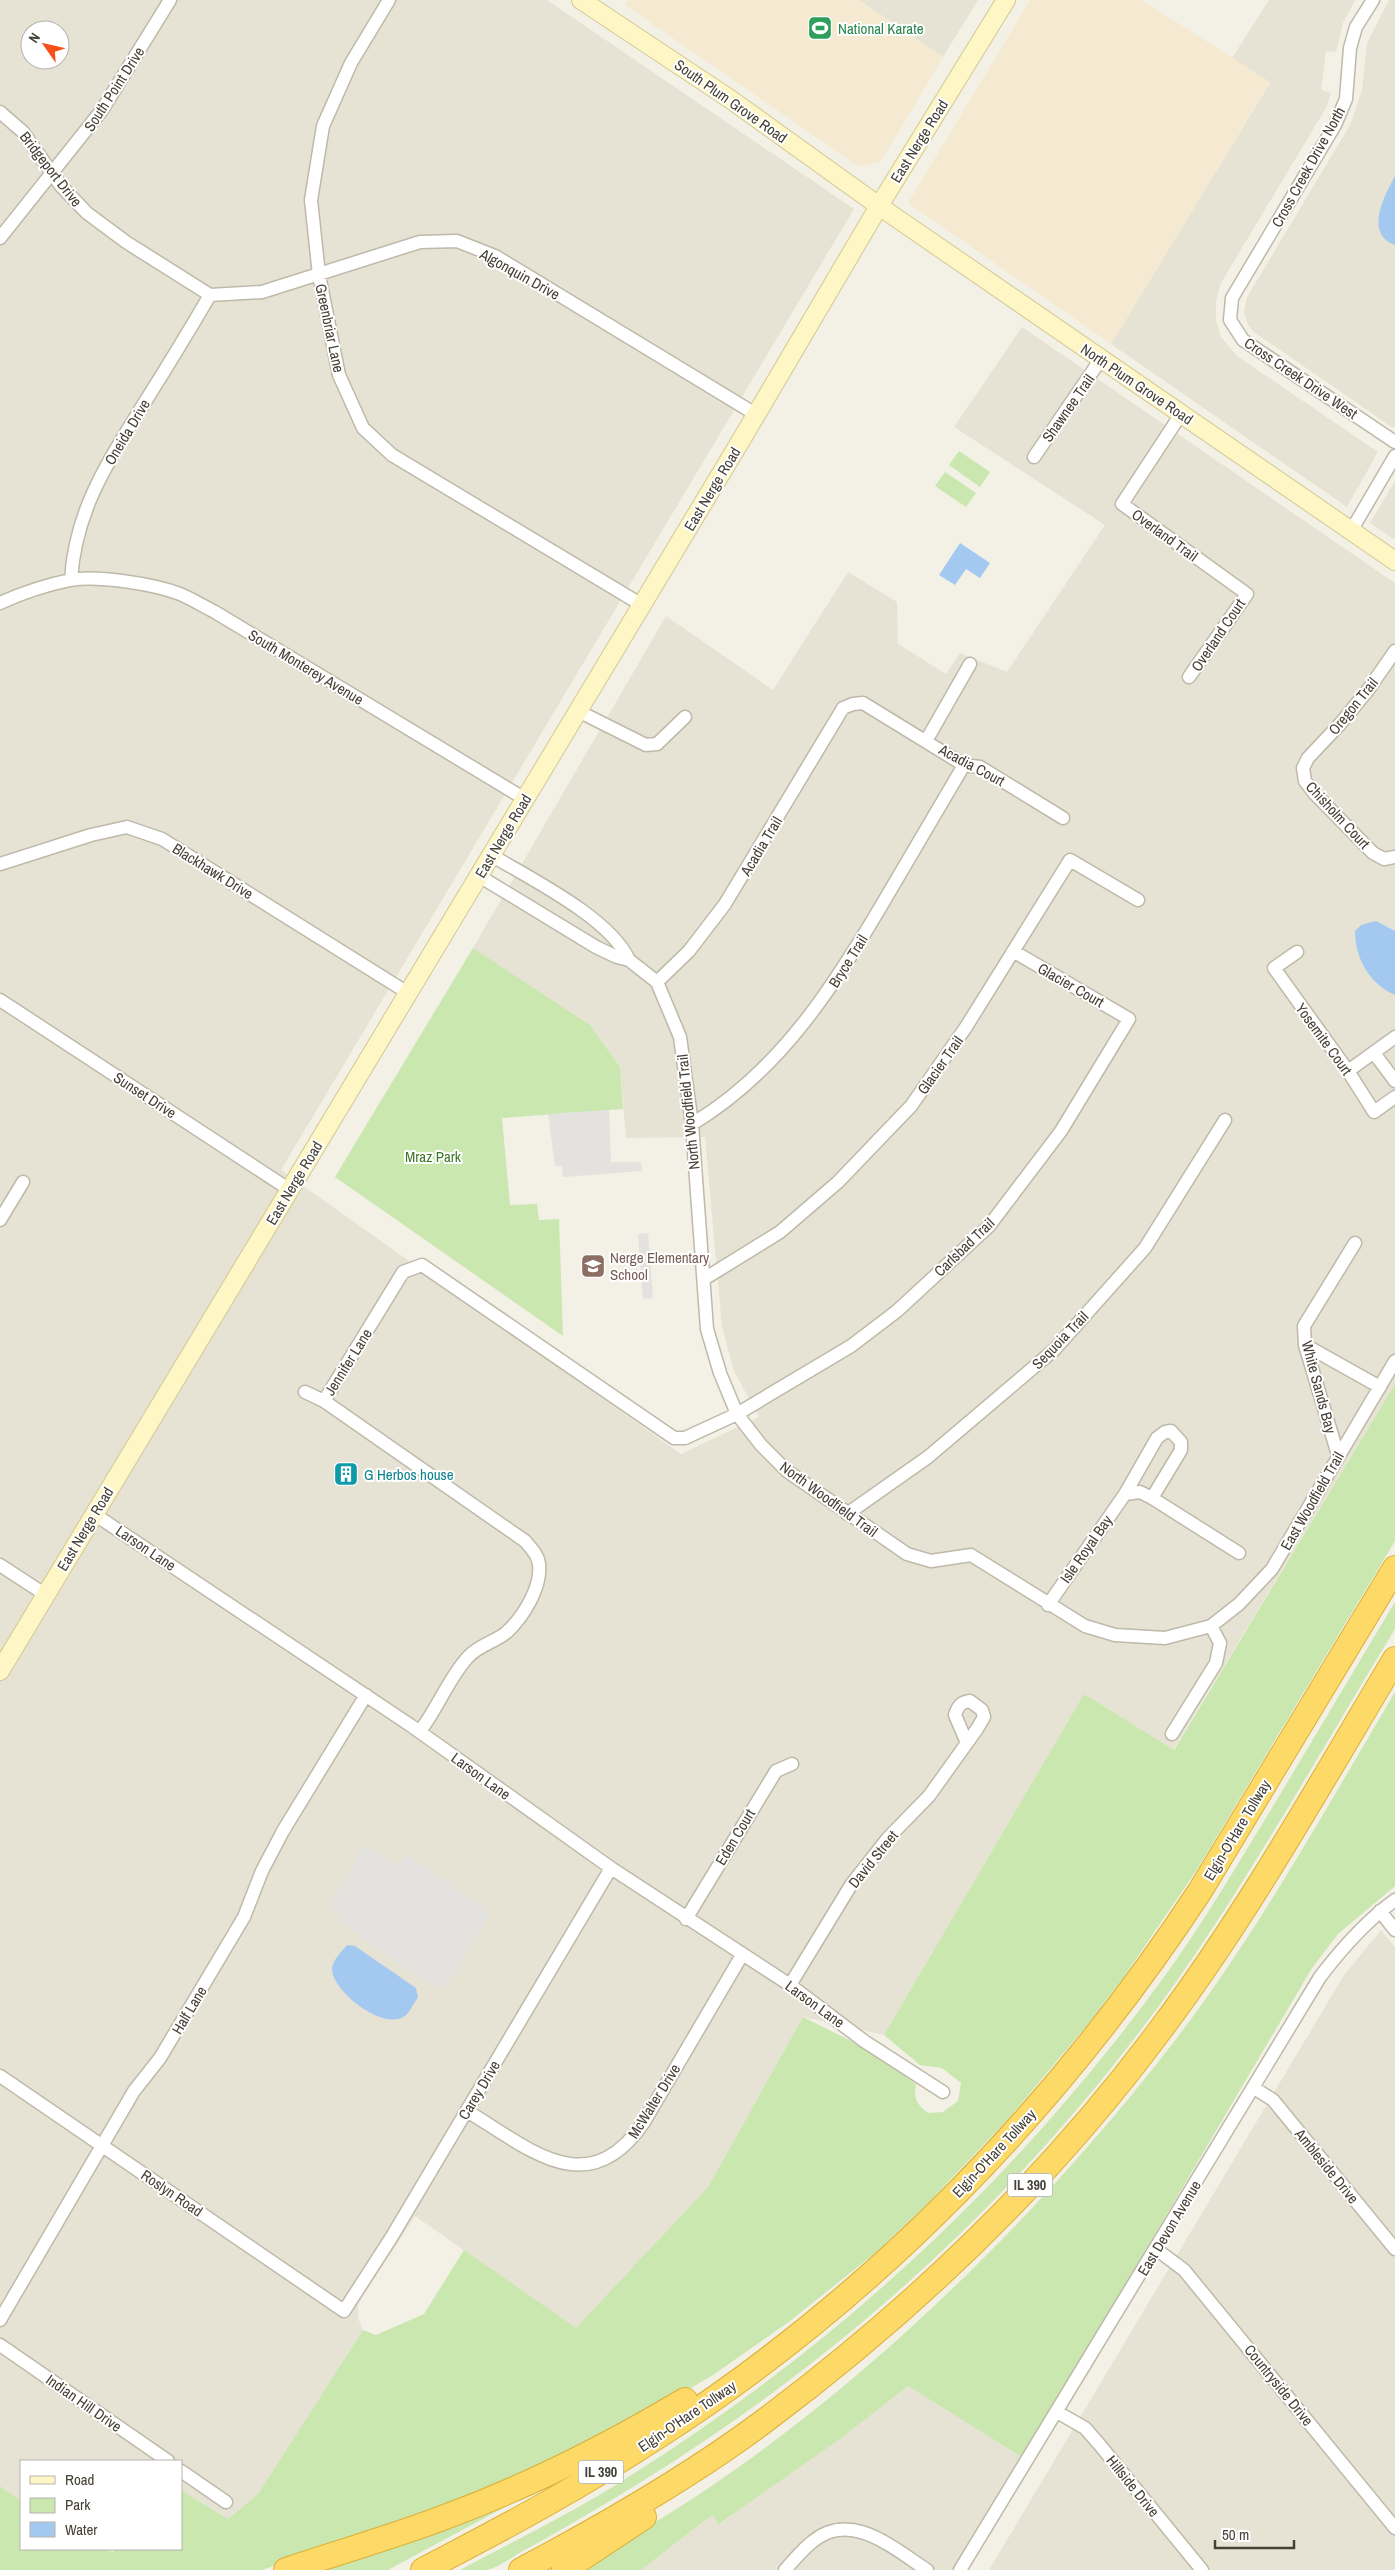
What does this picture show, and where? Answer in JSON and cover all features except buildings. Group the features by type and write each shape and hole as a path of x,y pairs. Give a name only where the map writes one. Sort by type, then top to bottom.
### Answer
{"highway":[{"name":"Elgin-O'Hare Tollway","path":"423,2570 615,2464 710,2401 769,2358 840,2302 928,2222 1013,2134 1097,2036 1148,1968 1200,1890 1395,1568"},
{"name":"IL 390","path":"521,2570 638,2504 761,2424 848,2356 936,2279 1027,2189 1118,2084 1161,2030 1212,1958 1395,1659"},
{"path":"286,2570 445,2518 523,2485 612,2443 721,2379 769,2358"},
{"path":"564,2570 734,2456 761,2424"}],"main road":[{"name":"South Plum Grove Road","path":"580,0 729,98 879,206"},
{"name":"East Nerge Road","path":"0,1671 757,415 879,206 1006,0"},
{"name":"North Plum Grove Road","path":"879,206 1395,561"}],"street":[{"name":"South Point Drive","path":"0,238 27,201 102,110 170,0"},
{"name":"Greenbriar Lane","path":"389,0 351,63 323,126 312,200 319,275 339,375 363,428 392,455 642,605"},
{"name":"Cross Creek Drive North","path":"1232,298 1335,125 1346,99 1350,48 1356,27 1373,0"},
{"name":"Bridgeport Drive","path":"0,112 23,132 52,173 87,213 126,242 210,295"},
{"name":"Algonquin Drive","path":"210,295 262,292 420,242 457,241 495,256 757,415"},
{"name":"Oneida Drive","path":"71,580 78,532 89,498 210,295"},
{"name":"Cross Creek Drive West","path":"1232,298 1230,320 1242,340 1395,442"},
{"name":"Shawnee Trail","path":"1034,457 1101,359"},
{"name":"Overland Trail","path":"1182,414 1122,504 1247,594"},
{"path":"1351,531 1395,456"},
{"name":"South Monterey Avenue","path":"0,603 16,596 71,580 127,582 180,594 215,612 525,799"},
{"name":"Overland Court","path":"1189,677 1247,594"},
{"name":"Oregon Trail","path":"1308,758 1363,697 1395,651"},
{"path":"926,741 970,664"},
{"name":"Acadia Court","path":"854,704 863,703 964,765 980,767 1063,818"},
{"name":"Acadia Trail","path":"657,982 689,951 725,904 843,708 854,704"},
{"path":"578,711 646,746 657,744 685,717"},
{"name":"Chisholm Court","path":"1308,758 1303,768 1305,781 1315,794 1373,853 1384,859 1394,858"},
{"name":"Bryce Trail","path":"692,1124 713,1111 749,1082 786,1045 823,999 862,940 964,765"},
{"name":"Blackhawk Drive","path":"0,864 91,835 127,827 162,839 408,993"},
{"name":"North Woodfield Trail","path":"491,855 582,911 624,949 629,960"},
{"name":"Glacier Trail","path":"704,1279 780,1232 838,1182 868,1153 929,1083 1070,860 1138,900"},
{"name":"North Woodfield Trail","path":"479,876 596,947 617,957 629,960 657,982 680,1037 692,1124 704,1279 704,1306 712,1349 737,1414 761,1445 787,1471 847,1514 913,1557 931,1561 964,1554 976,1557 1048,1605 1085,1626 1114,1635 1165,1638 1211,1626"},
{"name":"Glacier Court","path":"1013,951 1129,1019"},
{"name":"Yosemite Court","path":"1296,952 1274,968 1348,1071 1374,1112 1395,1097"},
{"name":"Sunset Drive","path":"0,1000 290,1190"},
{"name":"Carlsbad Trail","path":"737,1414 851,1346 897,1311 989,1226 1061,1131 1129,1019"},
{"path":"1348,1071 1395,1037"},
{"path":"1374,1053 1395,1082"},
{"name":"Sequoia Trail","path":"847,1514 928,1457 1054,1350 1145,1248 1225,1120"},
{"path":"0,1220 23,1182"},
{"name":"White Sands Bay","path":"1338,1456 1305,1344 1304,1326 1355,1243"},
{"name":"Jennifer Lane","path":"420,1731 459,1668 470,1655 482,1645 505,1633 516,1622 533,1595 539,1576 539,1563 534,1551 525,1541 324,1401 403,1272 422,1264 674,1438 685,1438 737,1414"},
{"path":"1305,1344 1380,1386"},
{"name":"East Woodfield Trail","path":"1211,1626 1239,1604 1272,1569 1395,1361"},
{"path":"305,1392 324,1401"},
{"name":"Isle Royal Bay","path":"1048,1605 1125,1494 1157,1438 1165,1432 1171,1431 1181,1442 1180,1450 1152,1498"},
{"path":"1125,1494 1140,1492 1152,1498 1239,1553"},
{"name":"Larson Lane","path":"94,1514 420,1731 611,1868 686,1919 790,1985 864,2040 943,2092"},
{"path":"0,1565 46,1595"},
{"path":"1172,1734 1216,1663 1220,1643 1211,1626"},
{"name":"Half Lane","path":"0,2320 134,2091 160,2058 244,1917 262,1871 283,1832 366,1695"},
{"name":"David Street","path":"790,1985 851,1885 888,1838 929,1796 967,1743"},
{"name":"Eden Court","path":"686,1919 776,1771 792,1764"},
{"name":"Carey Drive","path":"344,2311 611,1868"},
{"name":"East Devon Avenue","path":"960,2570 1320,1977 1340,1950 1380,1911 1395,1900"},
{"path":"1380,1911 1395,1930"},
{"name":"McWalter Drive","path":"466,2111 555,2162 587,2164 611,2157 628,2143 644,2122 742,1955"},
{"name":"Roslyn Road","path":"0,2076 344,2311"},
{"name":"Ambleside Drive","path":"1254,2088 1273,2100 1395,2250"},
{"name":"Countryside Drive","path":"1156,2249 1184,2270 1193,2280 1395,2528"},
{"name":"Indian Hill Drive","path":"0,2345 167,2460"},
{"name":"Hillside Drive","path":"1057,2412 1089,2433 1202,2570"},
{"path":"182,2471 226,2502"},
{"path":"785,2570 812,2541 834,2531 848,2529 864,2531 877,2537 927,2570"}],"shaded area":[{"path":"0,0 547,0 854,209 281,1170 681,1454 759,1417 734,1371 722,1327 705,1137 626,1138 620,1067 590,1025 473,948 666,616 773,690 848,572 897,602 898,644 946,674 960,653 1007,672 1105,525 954,427 1022,327 1395,583 1395,1384 1173,1750 1084,1694 884,2035 803,2017 708,2187 576,2329 415,2216 358,2304 358,2318 363,2330 258,2494 228,2519 182,2491 182,2460 20,2460 20,2500 0,2486"},
{"path":"628,0 859,0 943,57 881,161 859,167 625,5"},
{"path":"859,0 978,0 943,57"},
{"path":"1030,0 1142,0 1270,82 1111,344 908,203"},
{"path":"1269,0 1355,0 1343,23 1336,52 1326,51 1321,90 1331,93 1326,108 1221,283 1216,301 1216,320 1221,337 1237,356 1378,452 1347,507 1111,344 1270,83 1232,58"},
{"path":"1389,0 1395,0 1395,425 1393,428 1254,332 1248,325 1244,312 1247,297 1350,125 1362,90 1367,43"},
{"path":"1395,481 1395,540 1370,523"},
{"path":"609,1110 611,1162 641,1162 642,1171 563,1177 562,1166 555,1166 548,1114"},
{"path":"648,1233 653,1298 643,1299 638,1234"},
{"path":"365,1844 394,1865 398,1865 407,1853 490,1914 445,1988 426,1983 343,1924 330,1905"},
{"path":"1381,1930 1395,1947 1395,2570 989,2570 1344,1975"},
{"path":"908,2386 1023,2458 959,2570 641,2570 712,2515 720,2524"}],"green space":[{"path":"959,451 990,472 980,487 949,465"},
{"path":"945,472 976,493 966,507 935,486"},
{"name":"Mraz Park","path":"473,948 590,1025 620,1067 623,1109 502,1118 510,1205 537,1204 539,1220 559,1219 563,1336 335,1177"},
{"path":"1395,1384 1395,1541 1196,1871 1125,1975 1088,2024 1008,2119 926,2205 875,2253 790,2321 713,2375 636,2420 492,2490 262,2570 0,2570 0,2486 20,2500 20,2550 106,2550 113,2552 115,2550 182,2550 182,2491 228,2519 258,2494 363,2330 376,2335 424,2314 464,2250 576,2328 708,2187 803,2017 863,2047 916,2084 915,2094 917,2101 928,2113 943,2112 958,2101 961,2083 942,2068 920,2065 884,2035 1084,1694 1174,1750"},
{"path":"1395,1602 1395,1629 1261,1852 1205,1939 1176,1982 1121,2056 1062,2127 999,2195 934,2259 865,2320 793,2378 718,2432 641,2482 492,2569 460,2570 611,2488 691,2436 768,2380 842,2322 913,2260 980,2194 1045,2126 1106,2053 1179,1956 1235,1869"},
{"path":"1395,1692 1395,1886 1338,1934 1312,1968 1023,2458 908,2386 841,2438 719,2524 712,2515 641,2570 579,2570 703,2492 802,2420 916,2323 1024,2217 1124,2104 1201,2005 1288,1873"},
{"path":"570,2472 388,2570 311,2570"}],"water":[{"path":"1395,176 1395,245 1386,240 1380,232 1378,224 1382,204"},
{"path":"960,543 990,563 980,578 966,569 955,585 939,575"},
{"path":"1376,921 1395,931 1395,995 1371,977 1361,961 1358,951 1355,931 1361,925"},
{"path":"347,1945 355,1946 416,1988 418,1997 405,2016 395,2019 384,2018 372,2013 359,2006 339,1987 332,1968 336,1959"}],"place":[{"name":"National Karate","path":"820,28"},
{"name":"Nerge Elementary School","path":"593,1266"},
{"name":"G Herbos house","path":"346,1474"}]}
